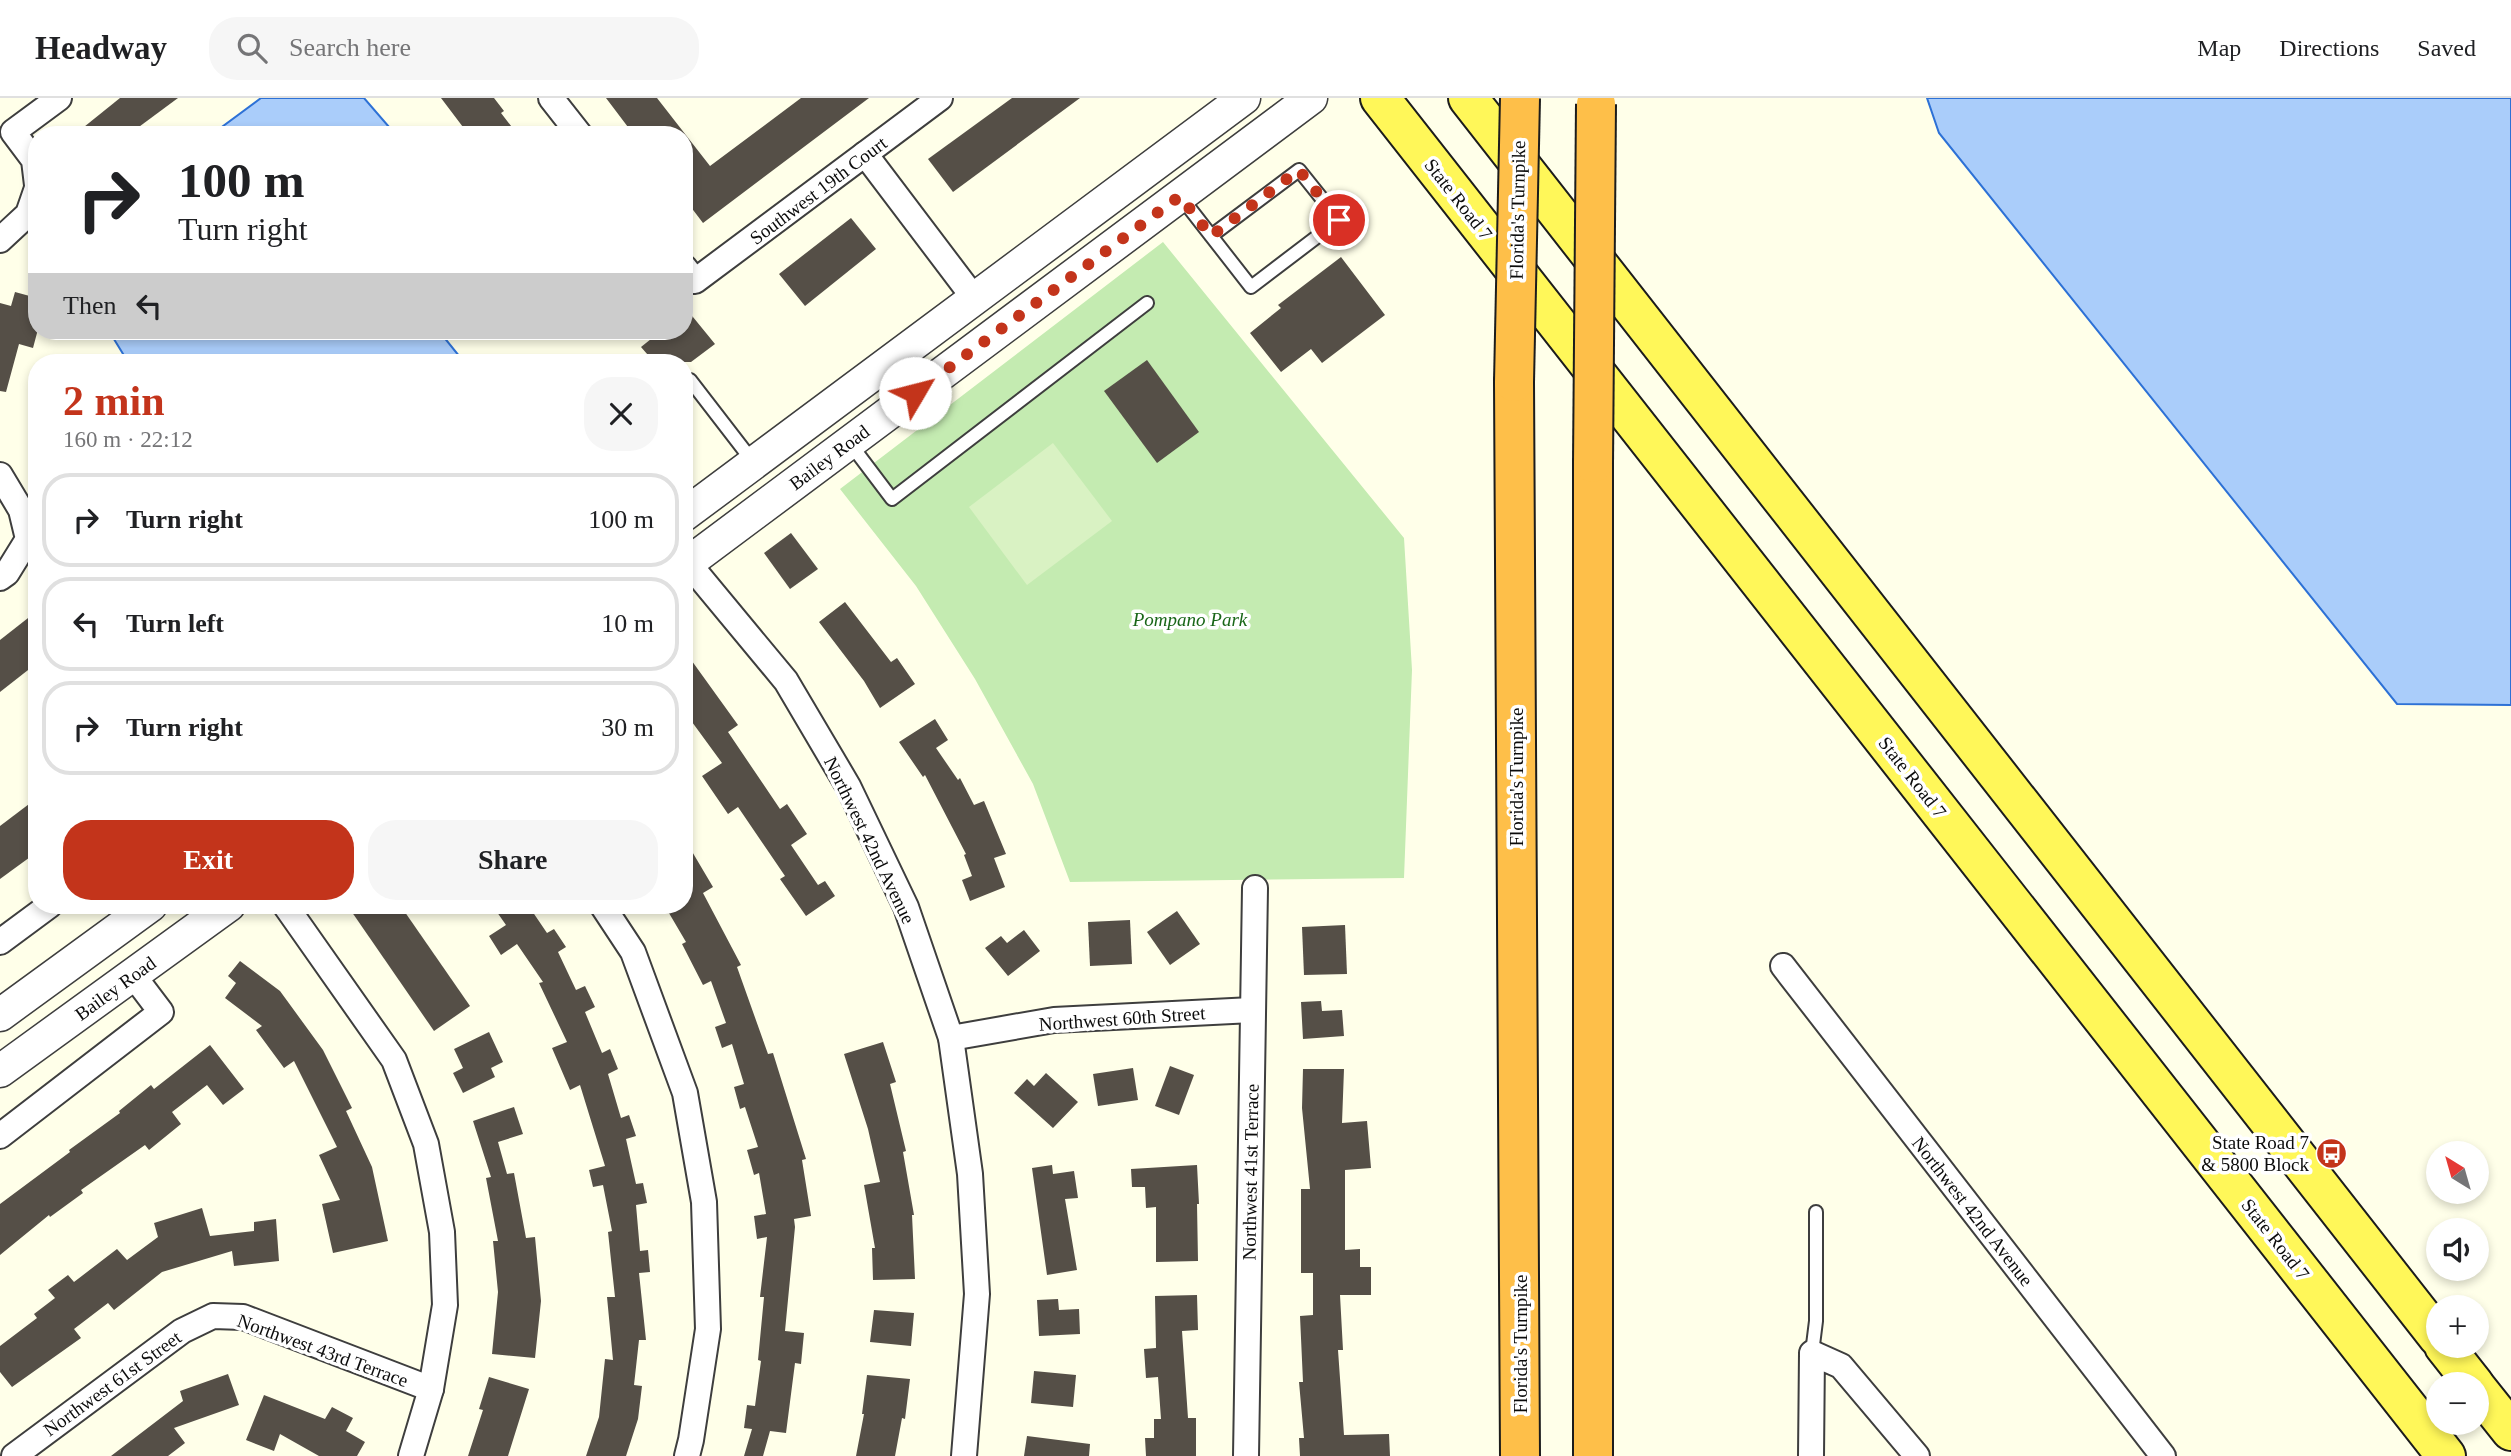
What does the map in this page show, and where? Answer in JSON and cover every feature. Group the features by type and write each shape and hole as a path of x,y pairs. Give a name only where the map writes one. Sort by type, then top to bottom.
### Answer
{"highway":[{"name":"Florida's Turnpike","path":"1520,98 1514,382 1520,1456"},
{"path":"1593,1456 1593,463 1596,101"}],"main road":[{"name":"State Road 7","path":"1380,98 2446,1456"},
{"path":"1468,98 2426,1322"},
{"path":"2454,1358 2465,1372"},
{"path":"2489,1403 2511,1431"}],"street":[{"path":"28,152 6,123 59,98"},
{"path":"551,98 573,126"},
{"name":"Southwest 19th Court","path":"693,272 865,154 940,98"},
{"name":"Bailey Road","path":"693,508 1244,98"},
{"name":"Bailey Road","path":"693,557 1311,98"},
{"path":"865,154 974,298"},
{"path":"0,240 28,211"},
{"path":"825,410 849,442"},
{"path":"0,475 21,510 28,539 7,573 0,578"},
{"name":"Northwest 42nd Avenue","path":"693,570 786,681 848,786 906,907 951,1038 970,1174 977,1294 964,1456"},
{"name":"Northwest 41st Terrace","path":"1246,1456 1255,888"},
{"path":"0,943 38,914"},
{"path":"0,1015 139,914"},
{"name":"Bailey Road","path":"0,1071 217,914"},
{"path":"291,914 394,1060 426,1144 442,1232 445,1305 431,1390 411,1456"},
{"path":"608,914 633,952 685,1093 704,1202 708,1329 687,1456"},
{"name":"Northwest 42nd Avenue","path":"1783,966 2163,1456"},
{"path":"0,1136 161,1012 133,975"},
{"name":"Northwest 60th Street","path":"951,1038 1054,1020 1252,1010"},
{"name":"Northwest 43rd Terrace","path":"213,1315 243,1317 431,1390"},
{"name":"Northwest 61st Street","path":"14,1456 182,1331 213,1315"},
{"path":"1811,1456 1812,1353 1841,1366 1917,1456"}],"lane":[{"path":"1180,196 1211,236 1251,287 1339,220 1299,170 1211,236"},
{"path":"849,442 892,499 1147,303"},
{"path":"693,383 754,463"},
{"path":"1812,1353 1816,1321 1816,1212"}],"green space":[{"name":"Pompano Park","path":"1163,242 1404,538 1412,670 1404,878 1070,882 1033,784 975,679 916,586 840,489"},
{"path":"1053,443 1112,521 1027,585 969,507"}],"water":[{"path":"261,98 364,98 388,126 223,126"},
{"path":"1927,98 2511,98 2511,705 2397,704 1939,133"},
{"path":"115,340 446,340 458,354 123,354"}],"building":[{"path":"120,98 178,98 140,126 85,126"},
{"path":"441,98 494,98 511,126 462,126"},
{"path":"606,98 657,98 679,126 627,126"},
{"path":"801,98 869,98 703,223 693,210 693,144 710,166"},
{"path":"1012,98 1080,98 953,192 928,159"},
{"path":"851,218 876,249 805,306 779,274"},
{"path":"1341,257 1385,315 1322,363 1311,349 1281,372 1250,333 1281,308 1278,305"},
{"path":"15,292 28,296 28,340 35,340 33,348 19,344 6,392 0,391 0,303 11,306"},
{"path":"693,317 715,344 693,360 693,354 647,354 641,347 650,340 693,340"},
{"path":"1147,360 1199,432 1157,463 1104,391"},
{"path":"791,533 818,569 790,589 764,553"},
{"path":"845,602 891,662 897,658 915,684 880,708 864,681 819,622"},
{"path":"28,618 28,670 0,692 0,640"},
{"path":"693,662 738,725 728,732 780,809 787,804 807,834 791,845 818,885 825,881 835,896 806,916 780,879 785,876 738,807 728,814 702,776 722,763 693,723"},
{"path":"935,719 948,740 936,748 958,780 960,778 974,805 984,801 1006,854 994,858 1005,887 970,901 962,880 972,876 964,855 966,854 925,775 923,777 899,742"},
{"path":"28,805 28,859 0,879 0,826"},
{"path":"693,853 713,887 703,893 741,965 737,967 768,1054 773,1053 806,1159 802,1160 811,1216 794,1219 785,1331 804,1333 801,1364 795,1363 786,1433 770,1431 763,1456 744,1456 752,1429 744,1428 747,1405 755,1406 761,1361 758,1360 764,1297 760,1297 767,1237 757,1239 754,1216 766,1214 759,1173 754,1175 747,1150 758,1147 745,1107 740,1109 734,1087 744,1084 732,1044 722,1048 715,1027 726,1023 711,981 703,985 682,944 686,942 670,914 693,914"},
{"path":"1177,911 1200,944 1170,965 1147,932"},
{"path":"353,914 406,914 470,1006 434,1031"},
{"path":"498,914 534,914 547,933 554,929 566,947 558,952 576,990 585,986 595,1007 585,1012 602,1053 610,1049 618,1069 608,1074 621,1118 629,1115 636,1136 626,1139 636,1184 643,1183 647,1203 636,1205 640,1251 648,1250 650,1272 639,1273 646,1340 639,1340 634,1385 642,1386 638,1419 626,1456 586,1456 599,1417 605,1359 613,1360 607,1297 615,1297 608,1232 612,1231 603,1185 593,1187 589,1170 605,1166 580,1085 570,1090 552,1048 567,1042 539,983 543,982 517,944 501,955 489,936 506,925"},
{"path":"1130,920 1132,964 1090,966 1088,922"},
{"path":"1345,925 1347,974 1304,975 1302,927"},
{"path":"1024,930 1040,951 1008,976 985,948 1001,936 1007,943"},
{"path":"240,961 280,991 323,1050 352,1108 346,1111 372,1167 388,1241 333,1253 322,1204 340,1200 319,1155 337,1147 294,1061 284,1068 256,1030 262,1026 225,998 236,983 228,976"},
{"path":"1321,1001 1322,1011 1342,1010 1344,1036 1303,1039 1301,1002"},
{"path":"489,1032 503,1062 491,1068 495,1077 463,1093 453,1073 463,1068 454,1049"},
{"path":"883,1042 896,1082 890,1084 906,1151 903,1152 914,1215 915,1279 873,1280 872,1248 875,1248 864,1185 880,1182 868,1129 844,1054"},
{"path":"210,1045 244,1089 223,1105 207,1085 172,1112 181,1124 149,1150 145,1145 81,1190 83,1193 50,1217 49,1215 0,1255 0,1204 120,1113 119,1111 151,1085 154,1089"},
{"path":"1170,1066 1194,1075 1179,1115 1155,1106"},
{"path":"1133,1068 1138,1100 1098,1106 1093,1074"},
{"path":"1303,1069 1344,1069 1342,1123 1367,1121 1371,1168 1345,1170 1345,1250 1360,1249 1360,1267 1371,1267 1371,1295 1340,1295 1343,1350 1338,1350 1344,1435 1389,1434 1390,1456 1300,1456 1299,1438 1304,1438 1299,1382 1303,1382 1300,1316 1313,1315 1313,1273 1301,1273 1301,1189 1310,1189 1302,1108"},
{"path":"1046,1073 1078,1102 1053,1128 1014,1093 1027,1079 1034,1086"},
{"path":"514,1107 523,1134 498,1142 507,1174 514,1173 526,1238 535,1237 541,1301 535,1358 492,1354 498,1292 493,1241 498,1241 486,1178 491,1177 473,1121"},
{"path":"1052,1165 1053,1174 1074,1171 1078,1198 1065,1199 1077,1270 1047,1275 1032,1168"},
{"path":"1197,1165 1198,1261 1156,1262 1156,1207 1146,1208 1145,1187 1132,1187 1131,1169"},
{"path":"202,1208 210,1236 254,1231 254,1222 276,1219 279,1261 234,1266 232,1251 162,1272 114,1310 108,1303 74,1329 81,1338 12,1387 0,1372 0,1346 37,1318 34,1314 55,1298 48,1290 68,1275 74,1282 117,1249 127,1260 158,1237 154,1223"},
{"path":"1197,1295 1198,1330 1182,1331 1188,1418 1196,1418 1196,1456 1146,1456 1145,1438 1154,1438 1154,1419 1161,1419 1158,1377 1146,1378 1144,1349 1156,1348 1155,1296"},
{"path":"1058,1299 1059,1310 1079,1309 1080,1334 1039,1336 1037,1300"},
{"path":"874,1310 914,1313 911,1346 870,1342"},
{"path":"1034,1371 1076,1375 1073,1407 1031,1403"},
{"path":"228,1374 239,1405 174,1428 185,1443 168,1456 111,1456 183,1401 180,1391"},
{"path":"867,1375 910,1379 905,1419 902,1418 895,1456 856,1456 864,1414"},
{"path":"489,1377 529,1389 508,1456 468,1456 483,1410 479,1409"},
{"path":"264,1395 325,1419 332,1407 353,1418 346,1431 365,1442 357,1456 319,1456 280,1434 274,1451 246,1440"},
{"path":"1027,1436 1090,1444 1089,1456 1024,1456"}],"place":[{"name":"State Road 7 & 5800 Block","path":"2332,1153"}],"route":[{"path":"915,393 1180,196 1211,236 1299,170 1339,220"}]}
